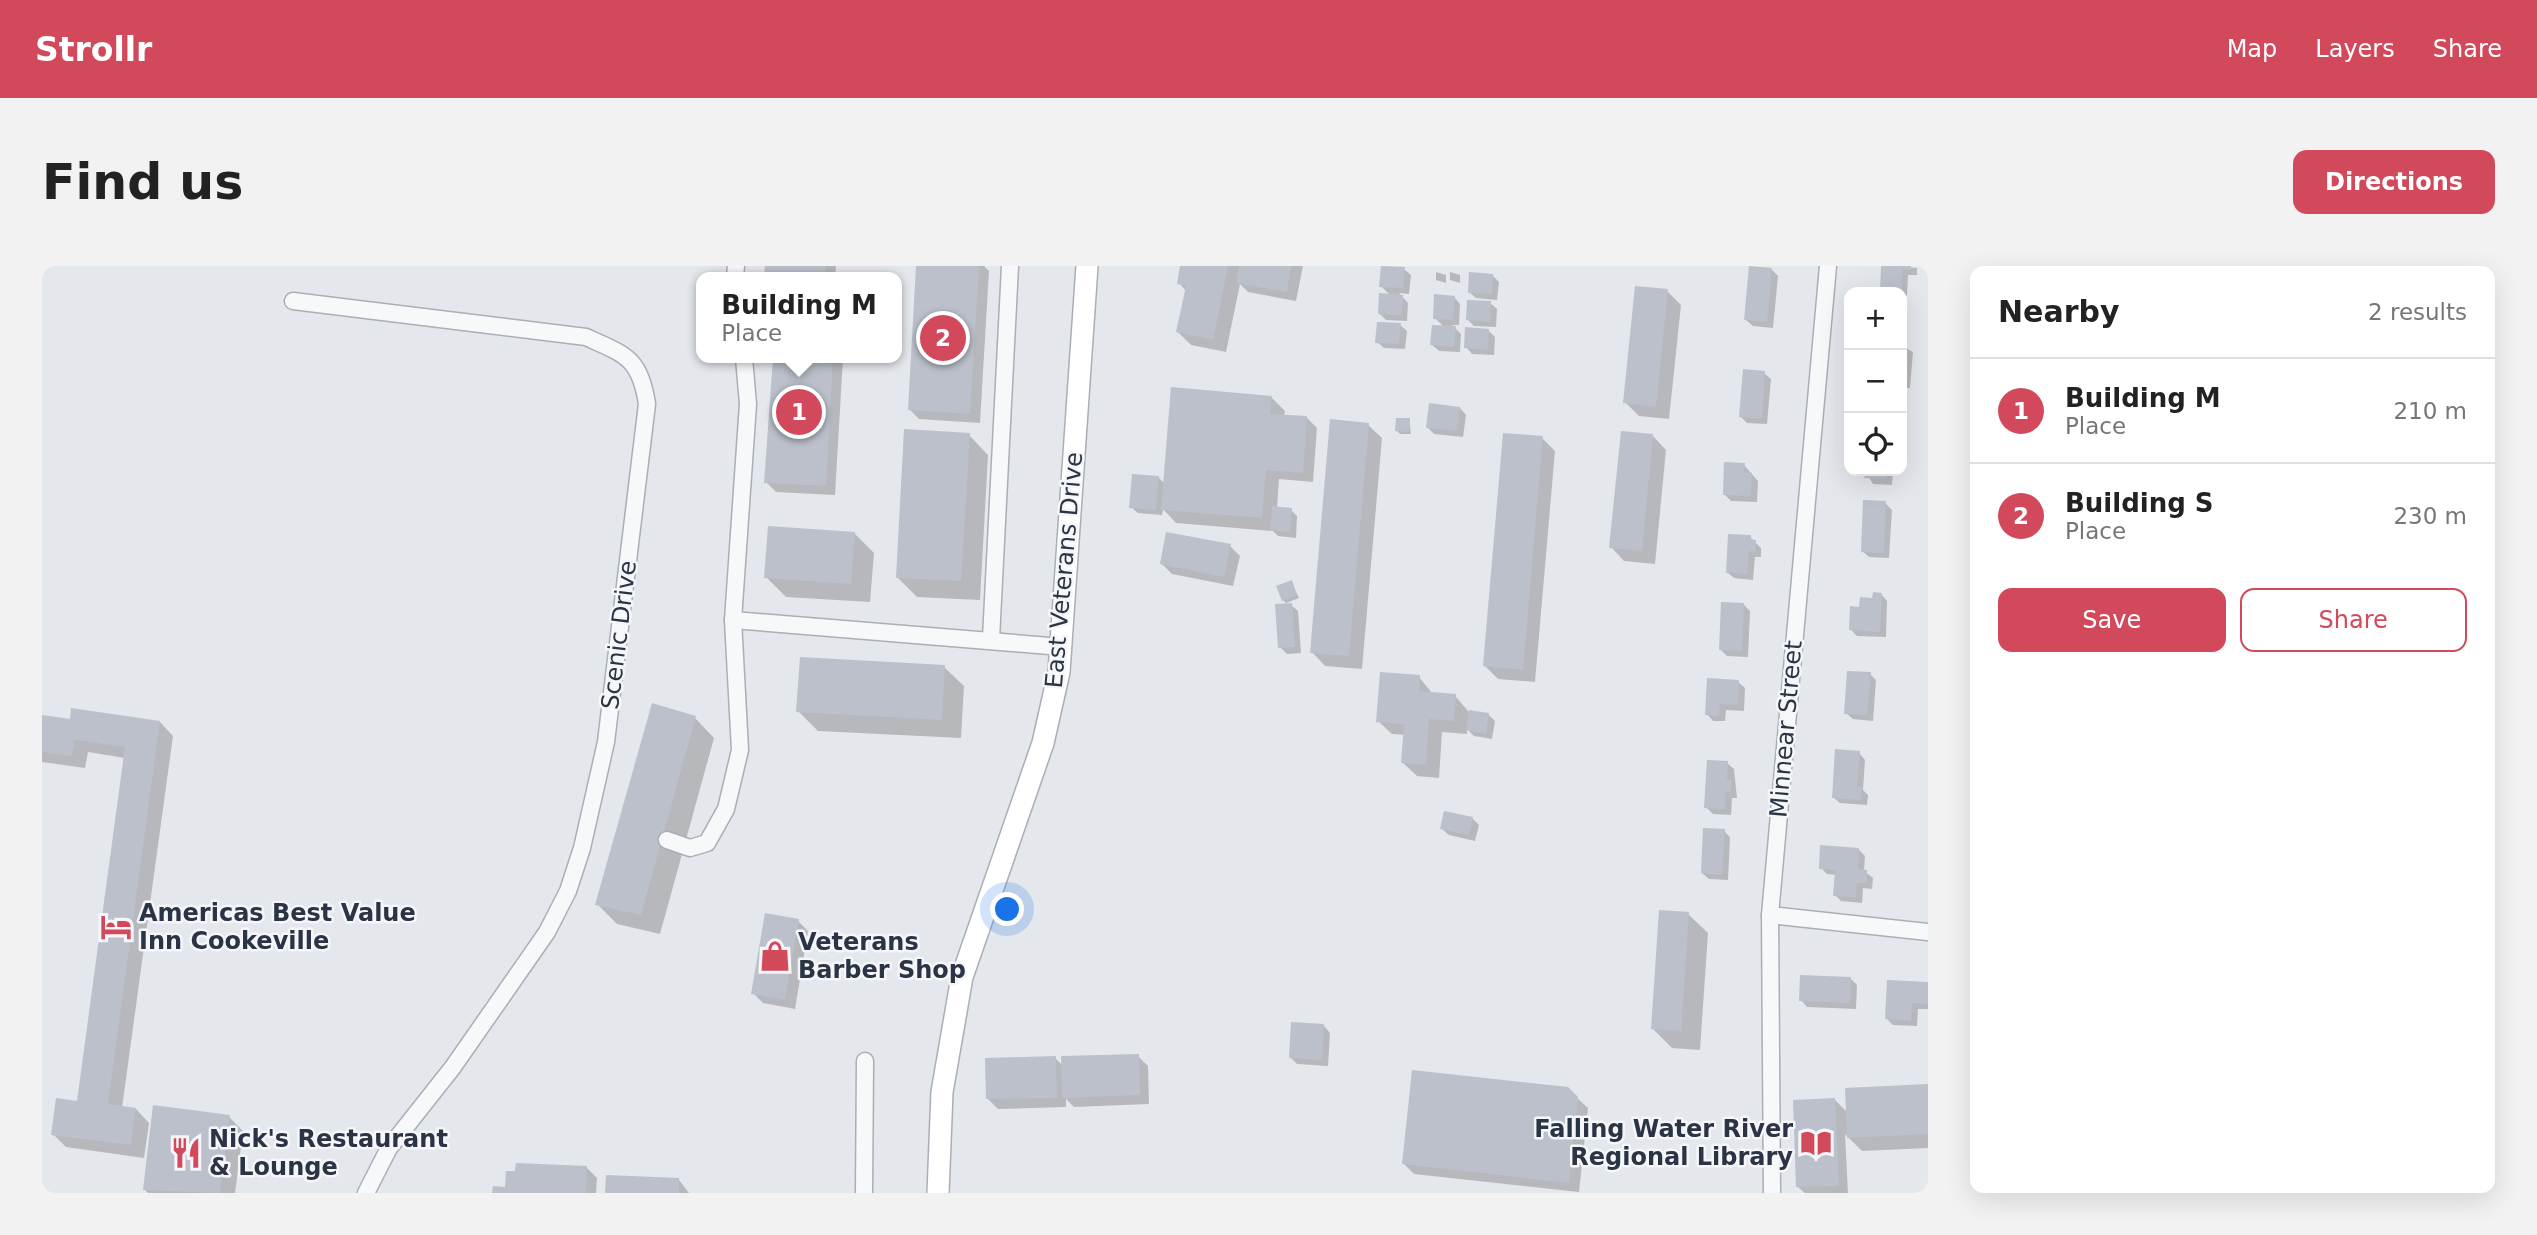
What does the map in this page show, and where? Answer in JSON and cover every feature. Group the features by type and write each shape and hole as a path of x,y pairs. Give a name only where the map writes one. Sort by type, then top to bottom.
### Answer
{"street":[{"path":"991,639 1010,266"},
{"name":"East Veterans Drive","path":"939,1193 942,1092 956,1003 1043,743 1062,647 1087,266"},
{"name":"Minnear Street","path":"1772,1193 1770,915 1828,266"},
{"name":"Scenic Drive","path":"293,302 586,337 627,355 643,377 647,404 606,742 596,795 568,891 547,932 506,994 389,1148 366,1193"},
{"path":"667,840 691,848 707,843 726,809 740,750 733,620 748,404 744,363"},
{"path":"733,620 991,639 1062,647"},
{"path":"1770,915 1928,932"},
{"path":"864,1193 865,1061"}],"building":[{"path":"765,266 826,266 825,272 764,272"},
{"path":"916,266 979,266 970,414 908,410"},
{"path":"1180,266 1228,266 1213,340 1176,332 1186,286 1177,284"},
{"path":"1239,266 1291,266 1287,292 1236,283"},
{"path":"1381,266 1405,267 1403,288 1379,287"},
{"path":"1749,266 1772,268 1767,322 1744,320"},
{"path":"1881,266 1911,266 1911,270 1902,269 1902,287 1880,287"},
{"path":"1469,272 1493,274 1492,294 1468,293"},
{"path":"1635,286 1668,289 1656,407 1623,403"},
{"path":"1379,293 1403,295 1402,315 1378,314"},
{"path":"1434,294 1455,296 1453,320 1433,319"},
{"path":"1467,300 1491,301 1490,322 1466,320"},
{"path":"1377,322 1401,323 1399,344 1375,343"},
{"path":"1432,325 1456,326 1454,347 1430,345"},
{"path":"1465,327 1489,329 1488,350 1464,348"},
{"path":"773,363 833,363 826,486 764,483"},
{"path":"1743,369 1765,371 1762,419 1739,417"},
{"path":"1171,387 1272,396 1270,414 1307,416 1303,473 1266,470 1262,518 1161,510"},
{"path":"1429,403 1460,407 1457,431 1426,428"},
{"path":"1396,418 1410,418 1409,432 1395,431"},
{"path":"1330,419 1369,423 1349,656 1310,653"},
{"path":"904,429 970,433 961,581 896,578"},
{"path":"1621,431 1653,434 1642,551 1609,548"},
{"path":"1503,433 1543,436 1523,670 1483,666"},
{"path":"1724,462 1745,463 1744,472 1752,473 1751,496 1723,495"},
{"path":"1132,474 1159,476 1156,510 1129,508"},
{"path":"1864,476 1886,476 1886,479"},
{"path":"1863,500 1886,501 1884,553 1861,552"},
{"path":"1272,506 1292,508 1290,532 1270,530"},
{"path":"768,526 855,532 851,584 764,578"},
{"path":"1166,532 1231,544 1224,577 1160,564"},
{"path":"1728,534 1751,535 1751,539 1756,540 1755,552 1749,551 1747,574 1726,573"},
{"path":"1292,580 1297,595 1282,601 1276,586"},
{"path":"1873,592 1882,593 1880,632 1849,630 1850,606 1859,607 1860,597 1872,598"},
{"path":"1721,602 1744,603 1742,651 1719,650"},
{"path":"1292,603 1295,647 1278,648 1275,604"},
{"path":"800,657 945,665 942,720 796,712"},
{"path":"1847,671 1871,672 1867,715 1844,714"},
{"path":"1380,672 1420,675 1419,691 1456,694 1454,721 1429,719 1426,765 1401,763 1404,724 1376,722"},
{"path":"1707,678 1739,680 1738,705 1720,704 1719,716 1705,715"},
{"path":"652,703 696,716 641,915 595,905"},
{"name":"Americas Best Value Inn Cookeville","path":"71,708 160,721 108,1104 136,1108 131,1145 51,1135 56,1098 77,1101 125,747 75,740 72,756 42,752 42,715 70,719"},
{"path":"1469,710 1489,713 1486,734 1466,730"},
{"path":"1835,749 1860,751 1857,786 1862,787 1861,800 1832,798"},
{"path":"1707,760 1728,761 1727,780 1732,780 1731,792 1726,792 1725,809 1704,808"},
{"path":"1444,811 1473,817 1469,835 1440,829"},
{"path":"1703,828 1725,829 1722,875 1701,873"},
{"path":"1820,845 1859,848 1858,869 1867,870 1867,883 1857,883 1856,897 1833,896 1835,870 1819,869"},
{"path":"1659,910 1689,912 1681,1031 1651,1029"},
{"name":"Veterans Barber Shop","path":"765,913 799,919 785,1000 751,994"},
{"path":"1800,975 1851,977 1850,1003 1799,1001"},
{"path":"1887,980 1928,982 1928,1004 1912,1003 1911,1021 1885,1019"},
{"path":"1291,1022 1324,1024 1322,1060 1289,1058"},
{"path":"1139,1054 1140,1095 1062,1098 1061,1056"},
{"path":"1056,1056 1057,1098 986,1099 985,1058"},
{"path":"1412,1070 1568,1087 1578,1097 1569,1183 1402,1164"},
{"path":"1928,1084 1928,1134 1847,1138 1845,1088"},
{"name":"Falling Water River Regional Library","path":"1835,1098 1839,1186 1796,1187 1793,1100"},
{"name":"Nick's Restaurant & Lounge","path":"153,1105 230,1115 220,1193 143,1190"},
{"path":"516,1163 587,1166 586,1193 492,1193 493,1186 505,1187 506,1171 515,1171"},
{"path":"606,1175 679,1178 679,1193 605,1193"}],"place":[{"name":"Building S","path":"943,338"},
{"name":"Building M","path":"799,412"},
{"name":"Americas Best Value Inn Cookeville","path":"116,927"},
{"name":"Veterans Barber Shop","path":"775,956"},
{"name":"Falling Water River Regional Library","path":"1816,1143"},
{"name":"Nick's Restaurant & Lounge","path":"186,1153"}]}
